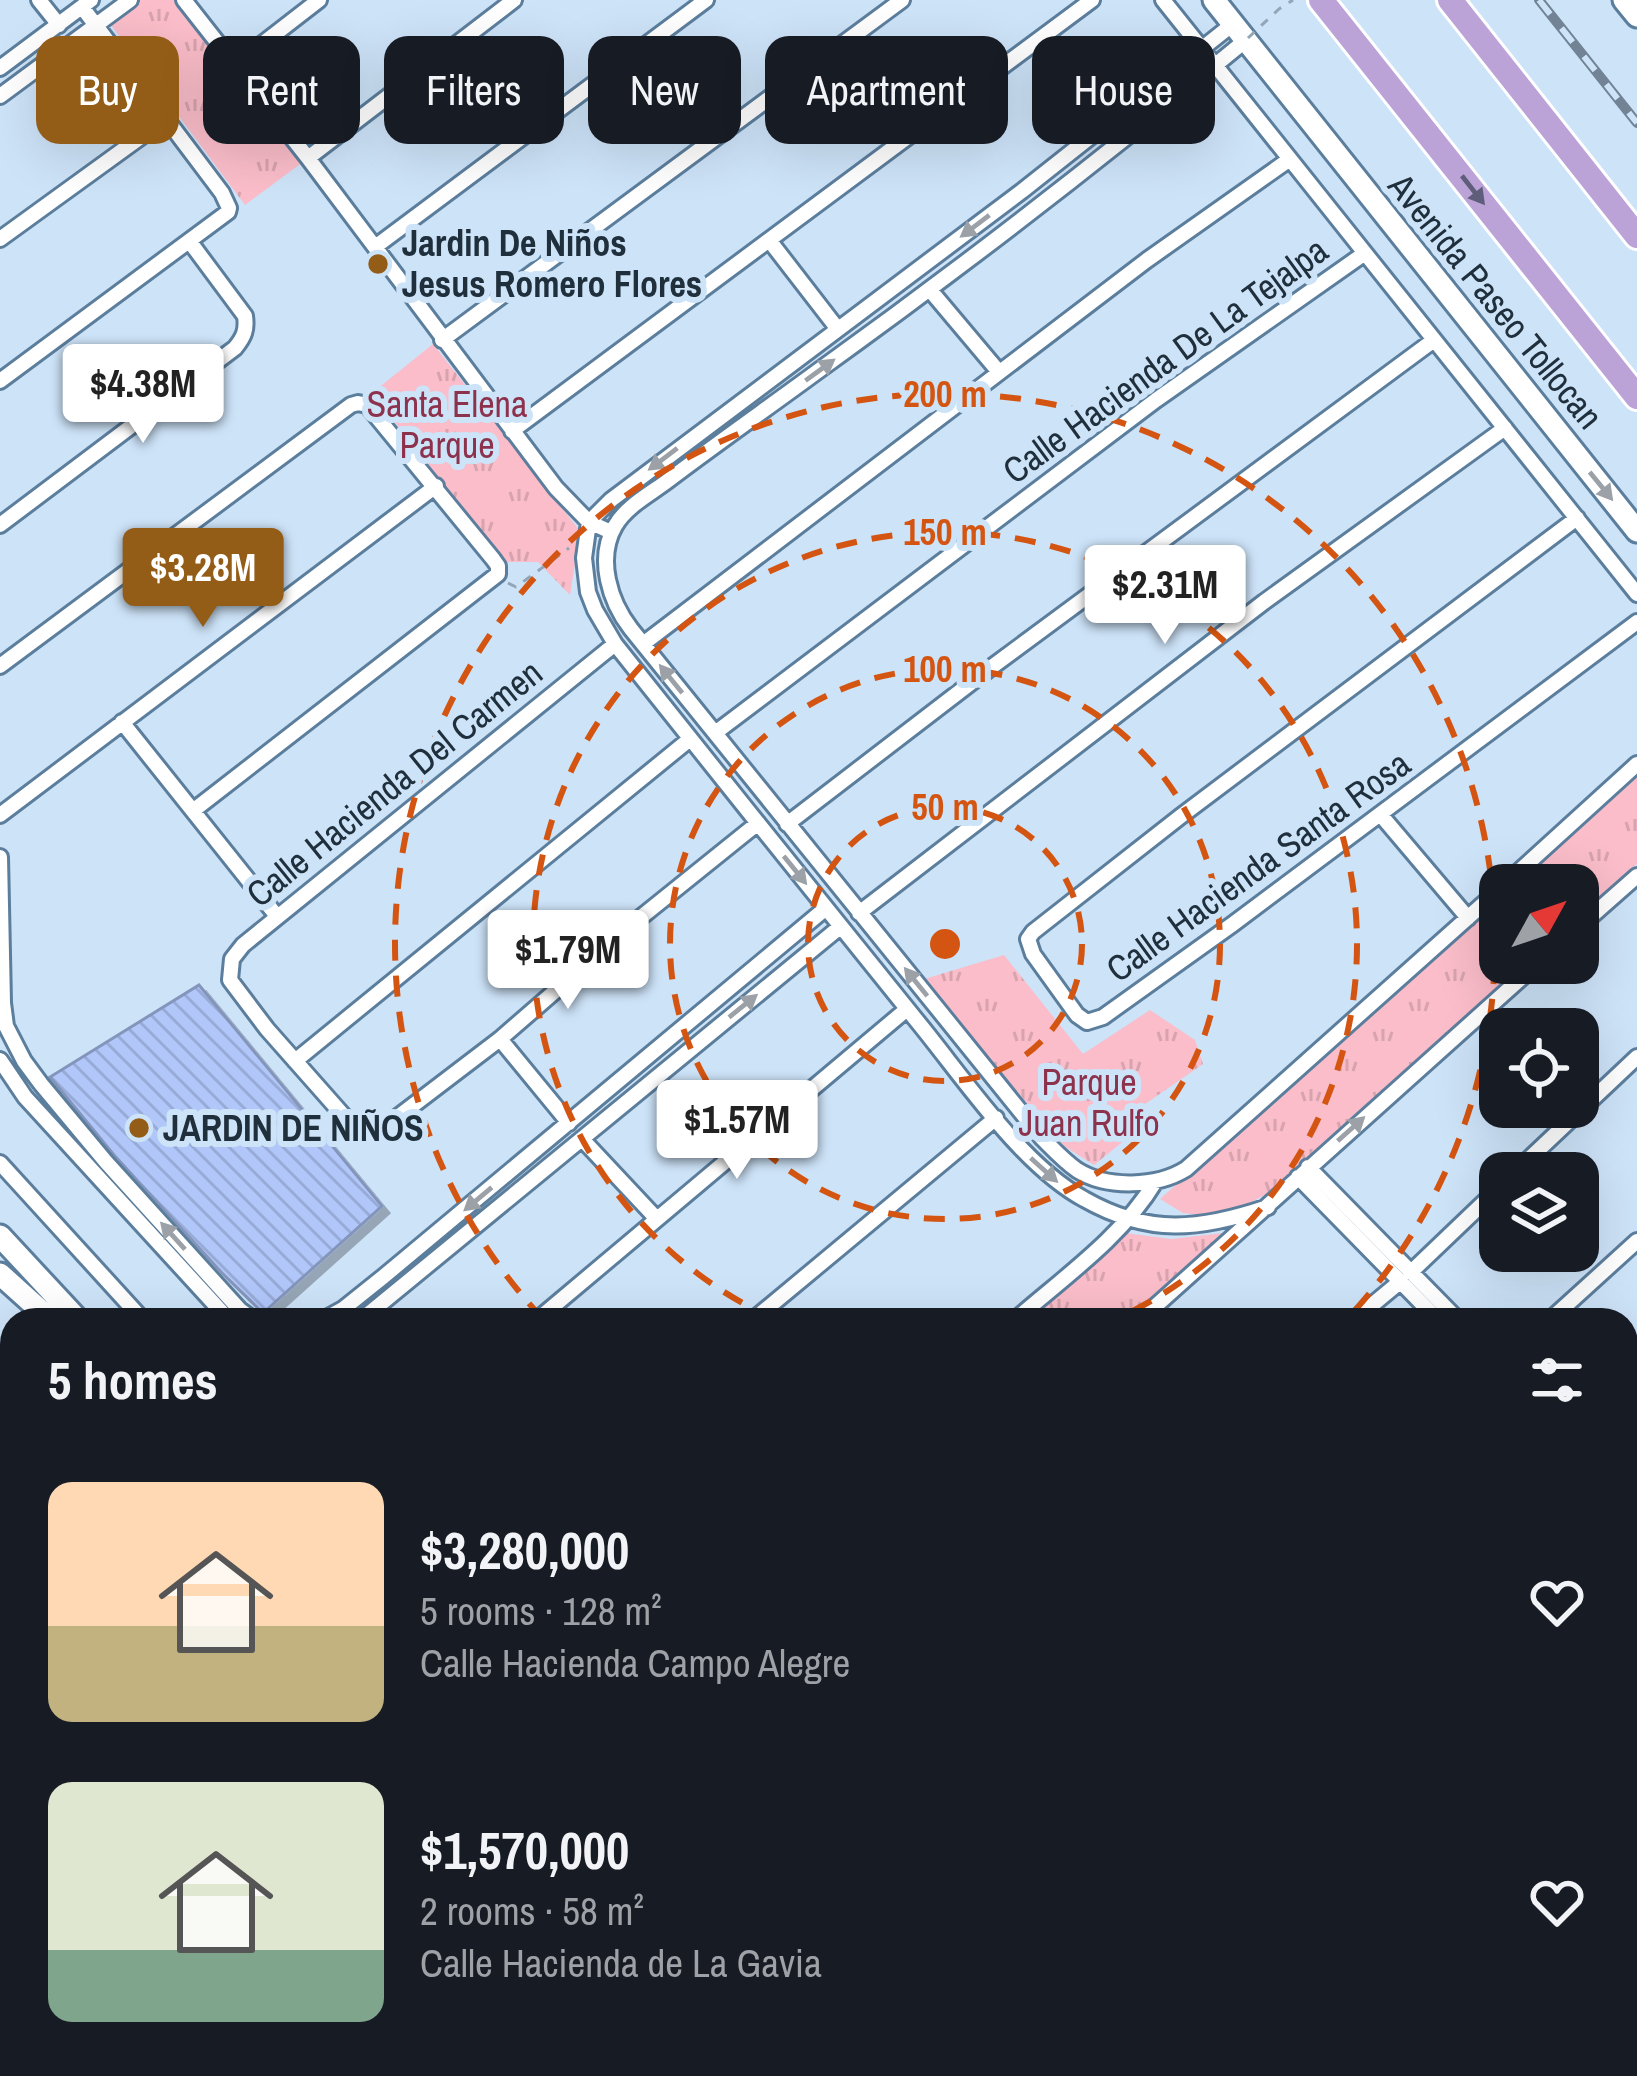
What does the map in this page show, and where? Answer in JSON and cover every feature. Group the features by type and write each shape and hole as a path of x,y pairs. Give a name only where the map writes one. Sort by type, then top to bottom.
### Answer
{"highway":[{"path":"1322,0 1637,397"},
{"path":"1450,0 1637,236"}],"main road":[{"name":"Avenida Paseo Tollocan","path":"1214,0 1637,531"},
{"path":"1624,0 1637,16"},
{"path":"0,1236 67,1308"},
{"path":"0,1274 38,1308"}],"street":[{"path":"39,0 59,25"},
{"path":"0,96 130,0"},
{"path":"184,0 212,36"},
{"path":"273,36 320,0"},
{"path":"308,158 514,0"},
{"path":"374,247 706,0"},
{"path":"442,340 902,0"},
{"path":"512,431 1092,0"},
{"path":"1163,0 1192,36"},
{"path":"0,68 87,3 104,36"},
{"path":"1215,45 1242,34"},
{"path":"1242,34 1215,65 1637,594"},
{"path":"0,381 226,217 229,208 222,193 179,134"},
{"path":"0,239 131,144"},
{"path":"297,144 587,529 588,592 615,644 1030,1157 1064,1187 1095,1205 1158,1225 1202,1226 1268,1207"},
{"path":"587,529 610,500 1082,144"},
{"path":"1115,144 930,290 626,512 611,532 606,557 617,611 1042,1138 1076,1169 1100,1179 1156,1182 1186,1169 1479,908"},
{"path":"643,644 1147,260 1291,159"},
{"path":"1022,191 1036,207"},
{"path":"769,240 837,328"},
{"path":"0,525 235,348 245,334 244,316 190,242"},
{"name":"Calle Hacienda De La Tejalpa","path":"715,734 1156,400 1365,253"},
{"path":"930,290 999,372"},
{"path":"787,824 988,669 1434,340"},
{"path":"762,384 777,401"},
{"path":"0,666 351,405 367,405 499,571 194,810"},
{"path":"860,913 1264,602 1504,428"},
{"path":"0,815 436,486"},
{"name":"Calle Hacienda Santa Rosa","path":"1577,518 1181,816 1034,932 1029,946 1077,1015 1094,1021 1215,937 1637,622"},
{"path":"587,529 611,532"},
{"name":"Calle Hacienda Del Carmen","path":"295,1061 230,980 232,959 276,915 615,644"},
{"path":"122,722 276,915"},
{"path":"690,739 295,1061 358,1132 368,1134 389,1126 758,823"},
{"path":"723,778 739,764"},
{"path":"1527,864 1637,764"},
{"path":"1380,814 1468,918"},
{"path":"0,857 6,1026 24,1061 106,1162 238,1308"},
{"path":"1599,909 1637,876"},
{"path":"341,1308 826,908"},
{"path":"375,1308 840,927"},
{"path":"1154,1308 1514,984"},
{"path":"551,1308 907,1009"},
{"path":"944,1053 961,1037"},
{"path":"500,1039 569,1123"},
{"path":"652,1053 667,1069"},
{"path":"1536,1152 1637,1057"},
{"path":"0,1060 25,1096 218,1308"},
{"path":"766,1308 996,1118"},
{"path":"582,1139 656,1218"},
{"path":"0,1163 132,1308"},
{"path":"1303,1172 1436,1308"},
{"path":"507,1175 518,1190"},
{"path":"1028,1308 1130,1217 1156,1182"},
{"path":"1369,1308 1479,1206"},
{"path":"1563,1308 1637,1241"}],"path":[{"path":"1242,34 1293,0"},
{"path":"496,577 515,587 587,529"}],"green space":[{"path":"137,0 178,0 206,36 203,144 289,144 303,162 245,205 179,116 179,36 119,36 108,21"},
{"name":"Santa Elena Parque","path":"433,344 580,531 570,595 538,562 505,562 372,393"},
{"path":"1637,776 1637,864 1599,898 1599,864 1536,864"},
{"path":"1479,915 1479,984 1502,984 1268,1193 1235,1211 1209,1216 1183,1213 1160,1199"},
{"name":"Parque Juan Rulfo","path":"1004,955 1083,1054 1150,1010 1195,1040 1203,1064 1138,1109 1131,1135 1094,1165 1064,1146 921,980"},
{"path":"1118,1232 1171,1239 1232,1232 1143,1308 1037,1308"}],"building":[{"path":"199,985 382,1206 269,1308 258,1308 114,1155 50,1077"}],"railway":[{"path":"1539,0 1637,123"}],"place":[{"name":"Jardin De Niños Jesus Romero Flores","path":"378,264"},
{"name":"JARDIN DE NIÑOS","path":"139,1128"}]}
